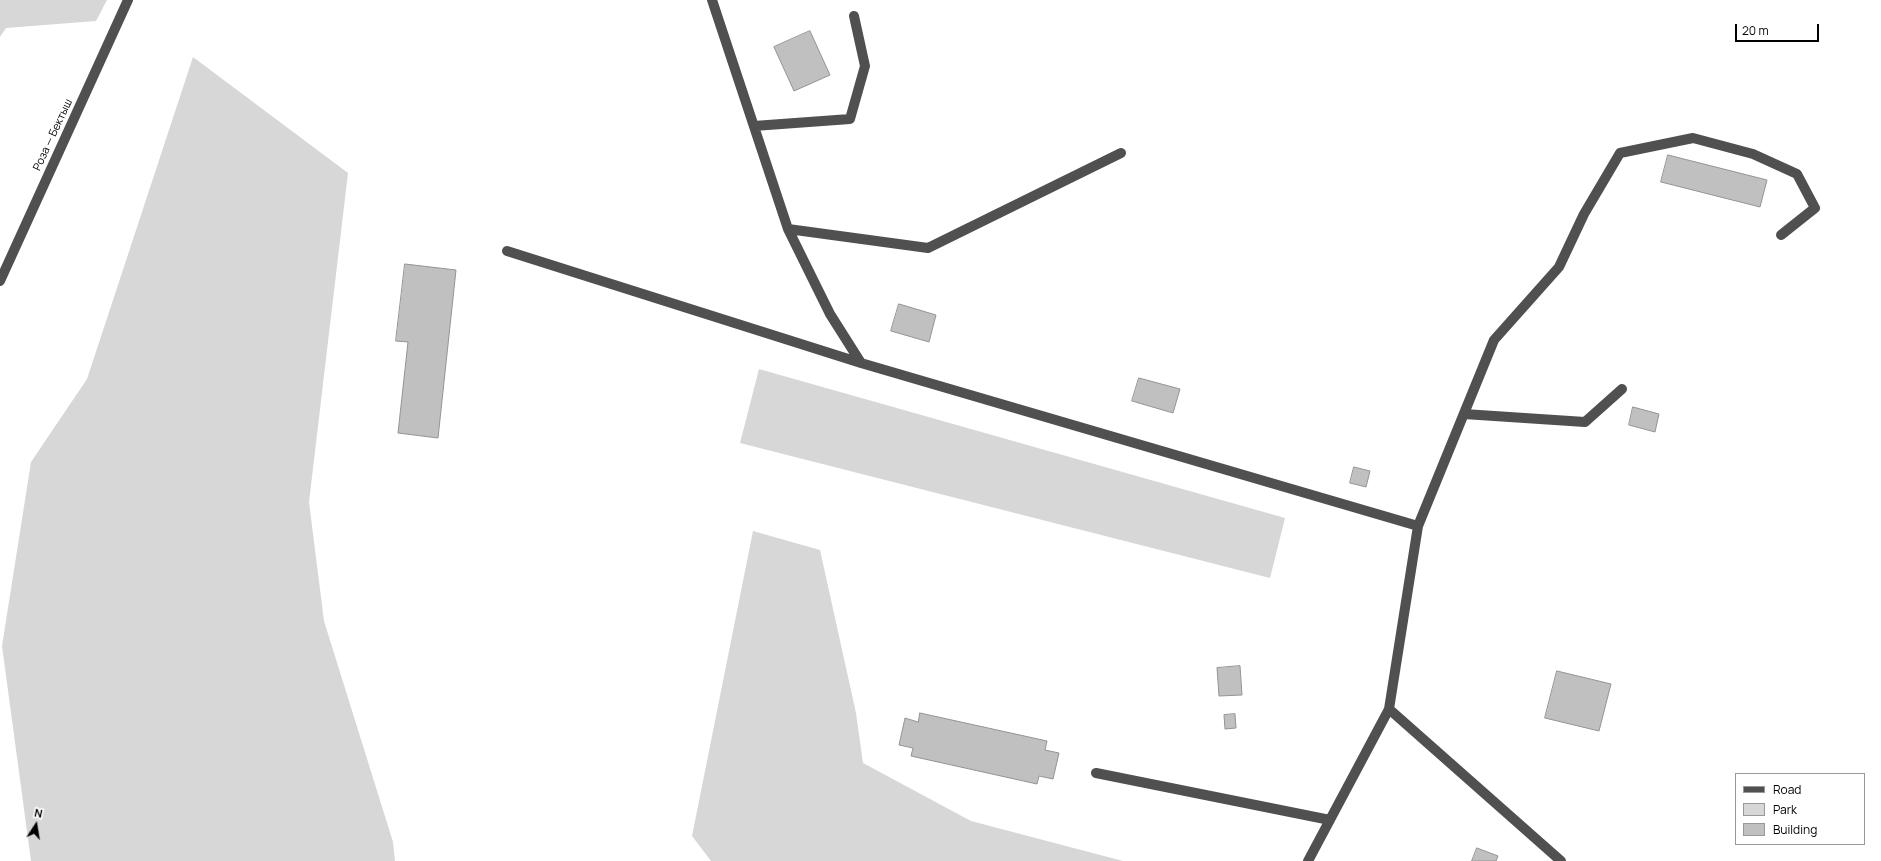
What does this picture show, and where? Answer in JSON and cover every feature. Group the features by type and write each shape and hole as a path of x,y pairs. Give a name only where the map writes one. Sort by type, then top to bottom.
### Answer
{"street":[{"name":"Роза — Бектыш","path":"0,281 128,0"},
{"path":"712,0 788,229 830,314 861,363"},
{"path":"754,126 850,119 865,66 854,16"},
{"path":"1308,861 1389,709 1418,526 1494,340 1559,268 1584,214 1620,153 1693,138 1753,154 1797,174 1815,208 1780,235"},
{"path":"788,229 928,248 1121,153"},
{"path":"507,251 861,363 1418,526"},
{"path":"1464,414 1585,422 1622,389"},
{"path":"1389,709 1561,861"},
{"path":"1096,773 1330,820"}],"green space":[{"path":"0,0 107,0 96,21 6,28 0,37"},
{"path":"193,57 348,173 309,502 324,621 393,842 395,861 31,861 2,646 31,462 87,379"},
{"path":"759,369 1285,518 1270,578 740,443"},
{"path":"753,531 820,550 856,713 863,763 971,821 1123,861 711,861 692,836"}],"building":[{"path":"810,31 830,75 794,91 774,47"},
{"path":"1668,155 1767,180 1760,207 1661,182"},
{"path":"405,264 456,270 438,438 398,433 408,342 396,341"},
{"path":"899,304 936,315 929,342 891,331"},
{"path":"1139,378 1180,389 1173,413 1132,401"},
{"path":"1633,407 1659,414 1655,432 1629,425"},
{"path":"1354,467 1370,471 1366,487 1350,483"},
{"path":"1240,666 1242,695 1219,696 1217,668"},
{"path":"1557,671 1611,684 1599,731 1545,718"},
{"path":"920,713 1047,741 1045,750 1059,753 1053,779 1039,776 1037,784 911,756 913,748 899,745 905,718 918,722"},
{"path":"1235,714 1236,728 1225,729 1224,715"},
{"path":"1477,848 1498,856 1496,861 1472,861"}]}
